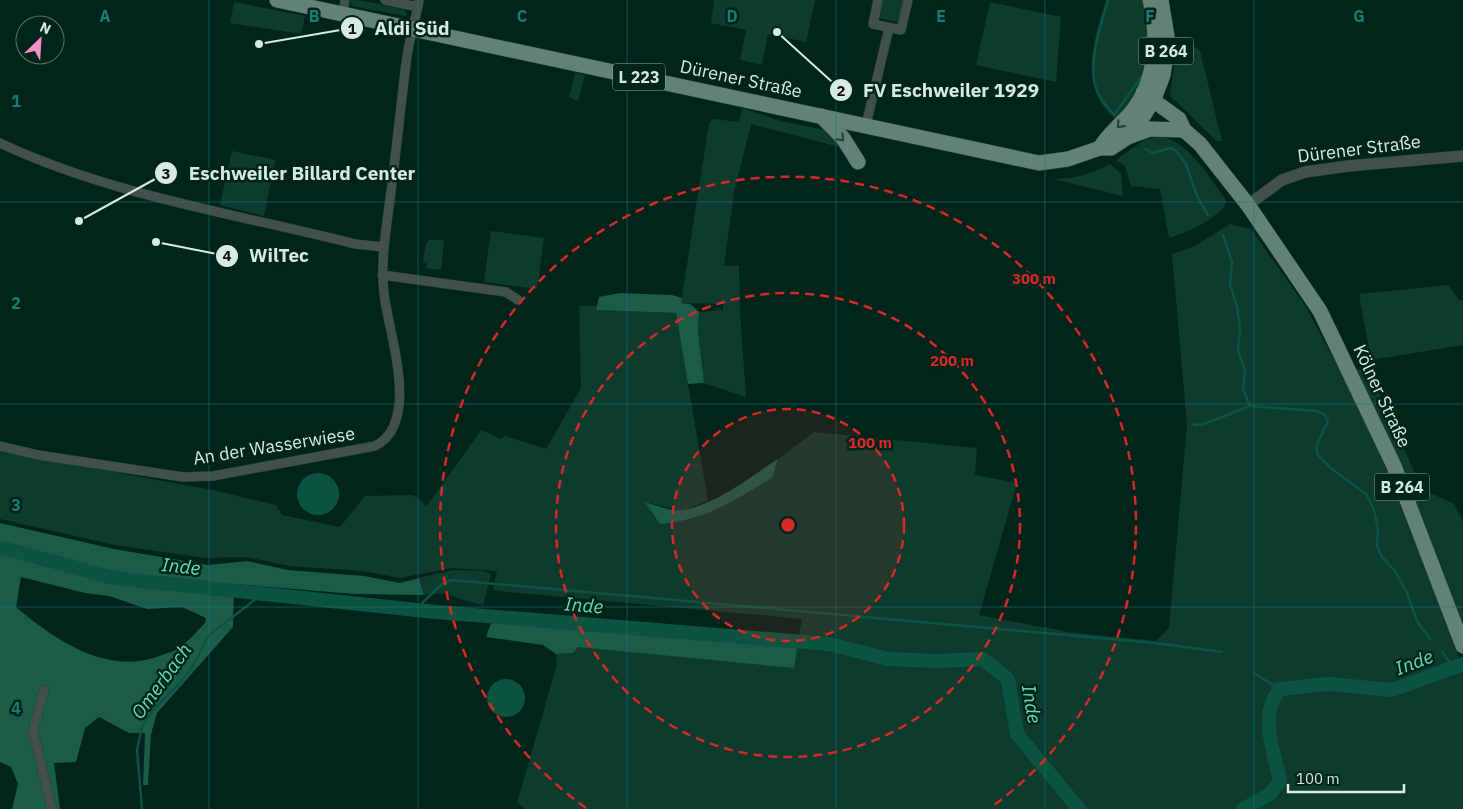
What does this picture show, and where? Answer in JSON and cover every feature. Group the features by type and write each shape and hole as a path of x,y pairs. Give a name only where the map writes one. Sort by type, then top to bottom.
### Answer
{"main road":[{"name":"Dürener Straße","path":"277,0 344,7 414,29 1039,163 1068,160 1100,148 1111,148 1126,138 1147,100"},
{"name":"B 264","path":"1147,100 1156,41 1150,0"},
{"name":"B 264","path":"1147,100 1163,74 1168,42 1161,0"},
{"name":"B 264","path":"1147,100 1179,119 1184,130 1200,144 1248,205"},
{"name":"L 223","path":"1100,148 1147,100"},
{"path":"821,116 843,138 858,162"},
{"path":"1126,138 1150,129 1184,130"},
{"name":"Kölner Straße","path":"1248,205 1313,300 1348,367 1394,466 1463,646"}],"street":[{"path":"386,0 418,4"},
{"path":"878,0 873,24 901,30 908,0"},
{"name":"An der Wasserwiese","path":"0,446 58,458 183,477 213,476 375,446 390,436 395,424 398,408 394,342 384,295 382,275 407,54 418,4"},
{"path":"866,125 889,28"},
{"path":"0,143 44,163 101,182 355,244 384,246"},
{"name":"Dürener Straße","path":"1248,205 1282,180 1305,172 1355,165 1463,156"},
{"path":"382,275 506,292 518,300"},
{"path":"44,690 33,731 52,809"}],"shaded area":[{"path":"350,0 359,0 405,10 407,15 352,6"},
{"path":"714,0 815,0 806,42 768,34 762,65 740,60 746,30 711,23"},
{"path":"882,0 904,0 899,22 878,18"},
{"path":"1106,0 1143,0 1149,43 1147,65 1140,85 1115,119 1103,105 1096,92 1092,77 1093,48"},
{"path":"234,2 305,16 301,34 230,23"},
{"path":"990,2 1061,17 1056,82 976,65"},
{"path":"1178,41 1188,41 1200,51 1222,141 1217,141 1170,96"},
{"path":"575,73 585,75 578,101 569,97"},
{"path":"742,108 780,121 825,130 847,149 751,124 734,192 724,266 739,265 740,313 746,397 704,383 698,331 699,312 723,310 723,304 681,303 709,123 713,119 739,122"},
{"path":"1162,136 1173,141 1191,154 1226,200 1224,208 1205,222 1169,238 1160,189 1131,186 1125,166 1116,160 1144,140"},
{"path":"232,151 275,160 264,216 220,205"},
{"path":"1110,164 1121,174 1123,196 1053,179 1083,175"},
{"path":"1230,224 1251,229 1306,307 1360,409 1387,470 1463,667 1463,809 526,809 517,803 557,664 556,654 573,653 578,647 795,657 802,619 497,591 493,589 497,571 452,568 400,578 363,571 289,566 247,557 204,558 115,545 0,519 0,451 212,490 276,505 282,515 340,527 365,496 413,495 427,506 481,430 501,439 506,436 546,449 581,388 579,306 597,306 597,310 676,313 708,501 681,511 646,502 660,524 772,478 778,459 814,432 977,448 975,475 1017,483 979,615 1068,632 1156,641 1169,628 1187,425 1172,254 1195,246"},
{"path":"491,231 544,238 537,289 484,282"},
{"path":"429,240 444,240 441,270 426,268 427,264 423,262 426,243"},
{"path":"1448,285 1459,300 1463,300 1463,345 1371,360 1359,294"},
{"path":"620,293 672,295 682,298 681,303 690,304 699,312 698,331 704,383 688,384 676,313 596,310 599,297"},
{"path":"1367,366 1422,489 1454,504 1463,521 1463,625 1399,465 1357,370"},
{"path":"778,459 772,478 732,502 705,514 676,522 660,524 645,502 674,510 696,507 721,496"},
{"path":"322,473 330,476 336,482 339,494 336,506 330,512 314,515 306,512 300,506 297,490 300,482 306,476"},
{"path":"0,523 114,549 208,565 247,561 288,570 364,576 400,583 419,578 424,595 354,594 234,584 233,627 157,713 151,734 148,785 143,785 145,733 129,733 99,717 85,728 76,762 54,763 60,809 12,809 18,784 11,767 0,762","holes":["21,577 85,593 109,596 147,609 182,607 206,618 205,623 187,642 174,651 142,661 122,661 102,658 83,652 48,632 16,607"]},
{"path":"453,570 484,571 491,574 483,605 446,593 424,595 419,578"},
{"path":"491,623 797,648 794,668 578,647 573,653 556,654 543,645 486,637"},
{"path":"506,679 519,685 525,698 519,711 506,717 493,711 487,698 493,685"}],"waterway":[{"path":"1108,0 1097,42 1094,75 1098,93 1114,115 1142,76"},
{"path":"1145,149 1153,153 1170,148 1175,150 1186,164 1197,196 1208,215"},
{"path":"1223,235 1232,262 1230,284 1237,307 1240,329 1238,351 1245,370 1243,389 1250,406 1317,411 1325,415 1328,421 1317,444 1317,454 1332,469 1366,494 1374,510 1378,529 1377,546 1382,557 1395,571 1407,593 1417,621 1430,639"},
{"path":"1194,425 1204,424 1250,406"},
{"name":"Inde","path":"0,547 113,578 436,612 829,644 888,659 938,661 983,659 1008,679 1017,734 1079,809"},
{"path":"416,609 442,584 452,580 1155,643 1222,652"},
{"name":"Omerbach","path":"142,809 137,750 142,727 152,711 181,682 196,661 208,636 261,595"},
{"path":"1442,652 1453,666"},
{"name":"Inde","path":"1243,809 1270,794 1280,781 1269,722 1273,699 1280,689 1328,684 1392,690 1463,664"},
{"path":"1255,674 1280,689"}],"place":[{"name":"FV Eschweiler 1929","path":"777,32"},
{"name":"Aldi Süd","path":"259,44"},
{"name":"Eschweiler Billard Center","path":"79,221"},
{"name":"WilTec","path":"156,242"}]}
